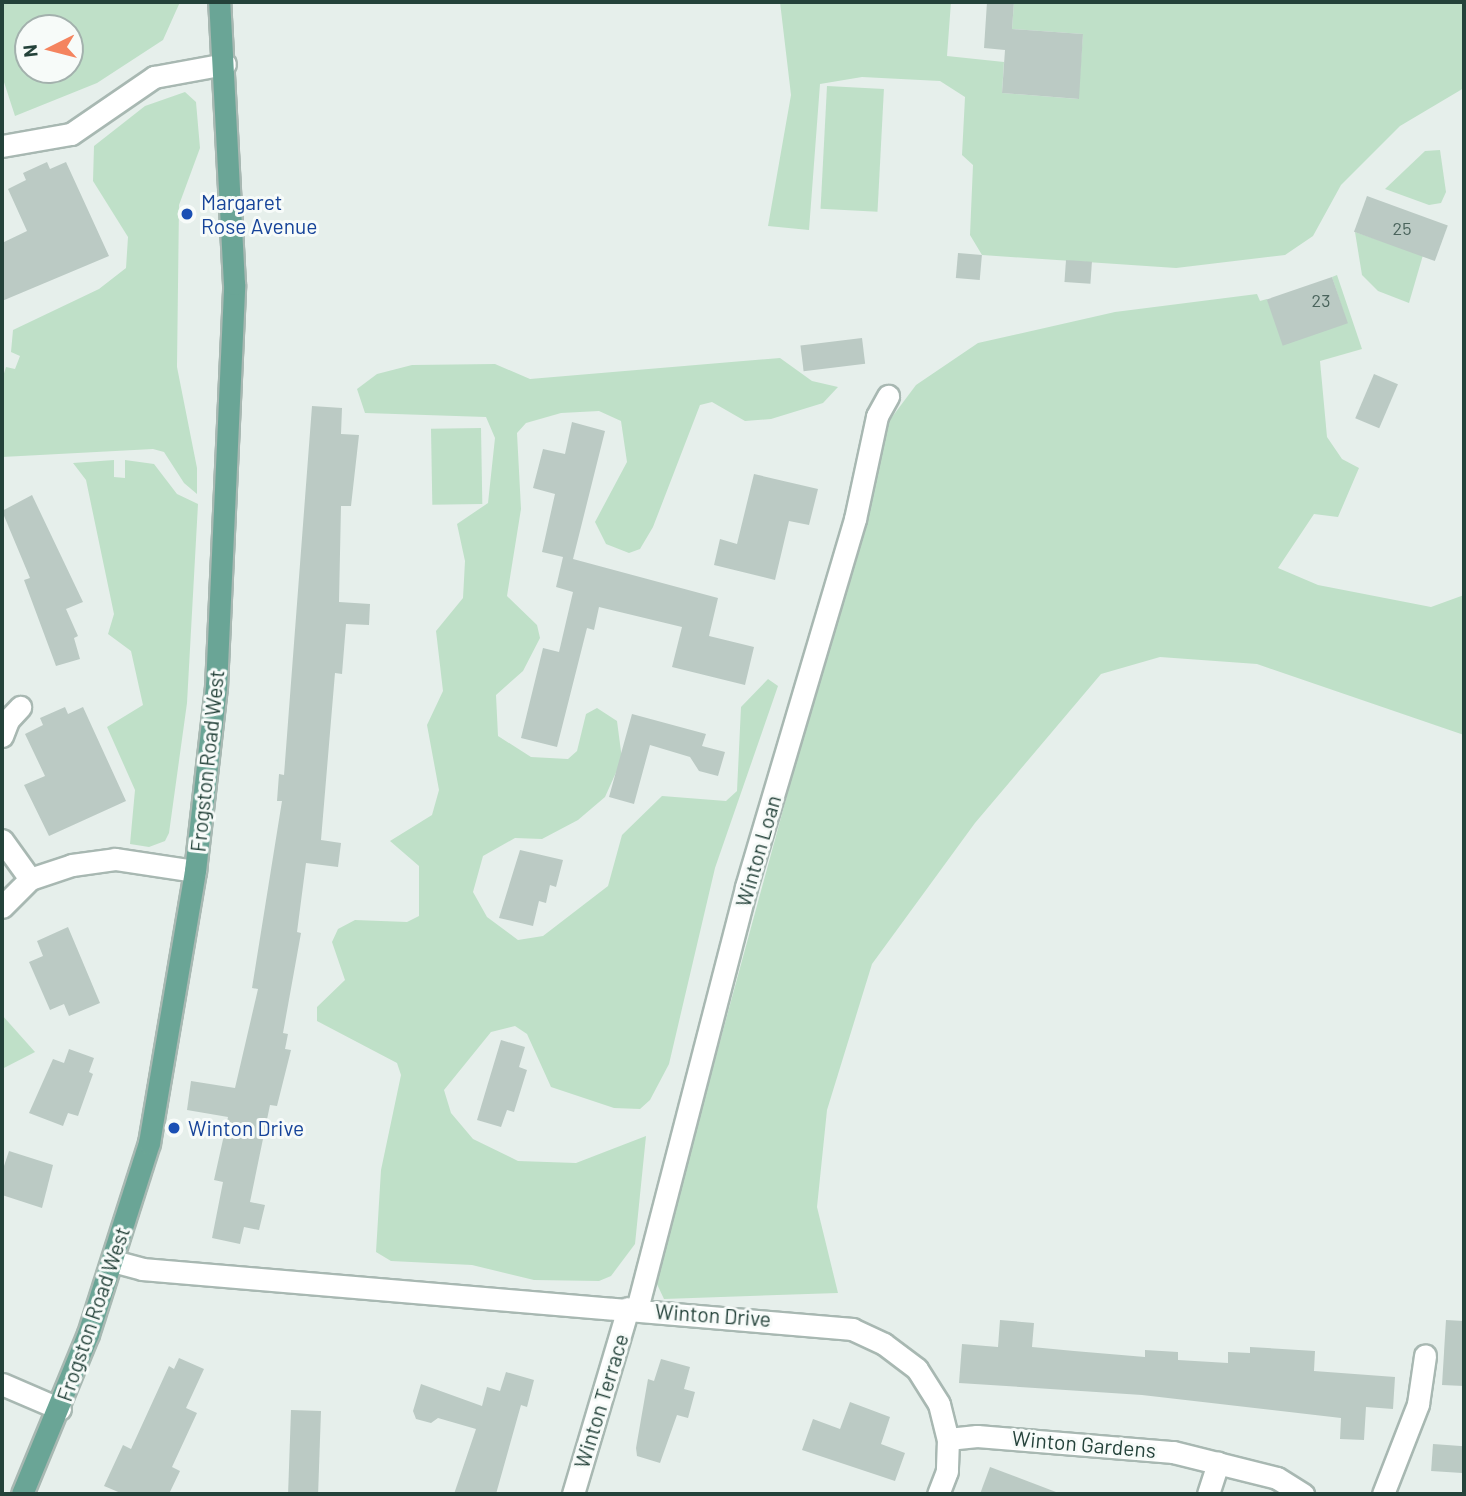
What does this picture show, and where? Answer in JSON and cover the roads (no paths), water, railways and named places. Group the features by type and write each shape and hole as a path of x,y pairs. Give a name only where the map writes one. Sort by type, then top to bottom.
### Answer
{"main road":[{"name":"Frogston Road West","path":"22,1494 60,1409 113,1261 149,1143 195,871 216,687 227,490 234,284 225,64 219,2"}],"street":[{"path":"2,146 71,134 154,77 225,64"},
{"name":"Winton Loan","path":"632,1308 746,887 855,519 877,416 888,396"},
{"path":"2,736 8,720 20,707"},
{"path":"2,840 30,879"},
{"path":"2,907 30,879 72,865 115,859 195,871"},
{"name":"Winton Drive","path":"113,1261 142,1269 632,1308 852,1329 884,1344 916,1369 939,1404 948,1438 947,1471 938,1494"},
{"name":"Winton Terrace","path":"573,1494 632,1308"},
{"path":"1383,1494 1418,1404 1425,1356"},
{"path":"2,1384 60,1409"},
{"name":"Winton Gardens","path":"948,1438 977,1436 1097,1443 1218,1463 1277,1478 1303,1494"},
{"path":"1208,1494 1218,1463"}],"place":[{"name":"Margaret Rose Avenue","path":"187,214"},
{"name":"Winton Drive","path":"174,1128"}]}
